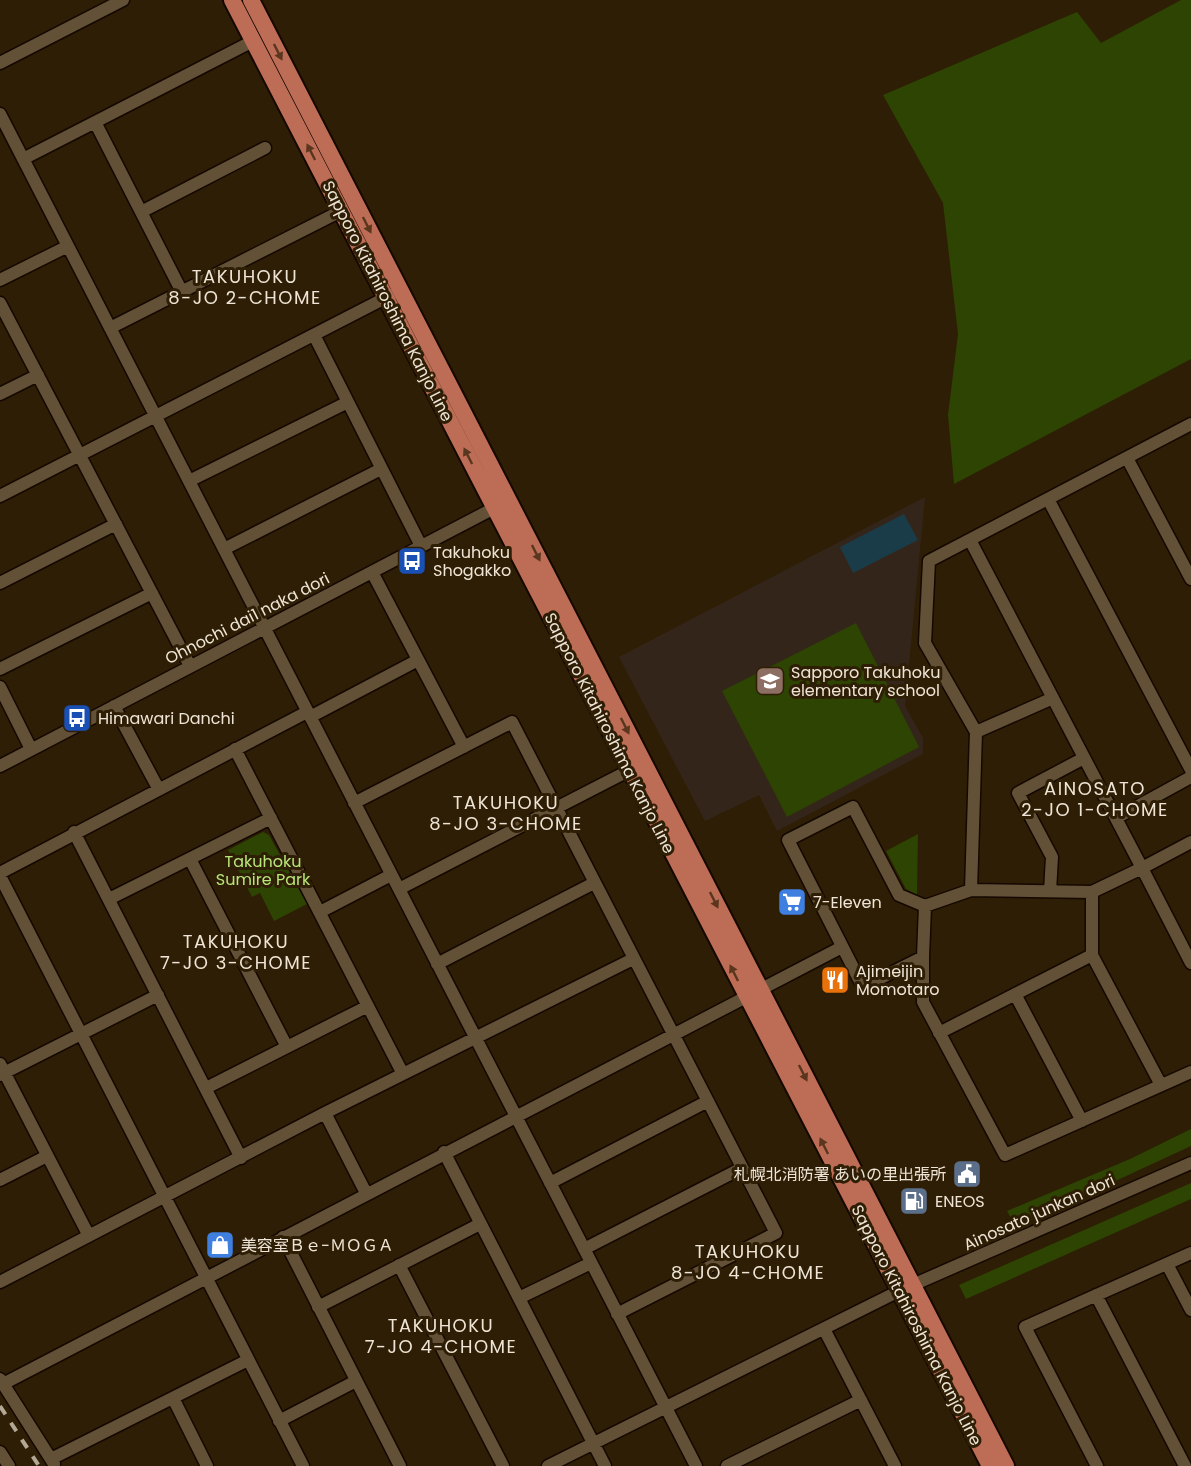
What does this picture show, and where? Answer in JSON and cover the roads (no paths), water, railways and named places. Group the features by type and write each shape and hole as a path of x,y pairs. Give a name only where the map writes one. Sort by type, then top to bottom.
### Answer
{"main road":[{"name":"Sapporo Kitahiroshima Kanjo Line","path":"232,0 341,211 393,294"},
{"name":"Sapporo Kitahiroshima Kanjo Line","path":"251,0 393,294 906,1289 990,1466"},
{"name":"Sapporo Kitahiroshima Kanjo Line","path":"502,505 630,771 753,992"},
{"name":"Sapporo Kitahiroshima Kanjo Line","path":"906,1289 1006,1466"}],"street":[{"path":"0,63 123,0"},
{"path":"23,159 253,41"},
{"path":"0,114 696,1466"},
{"path":"95,122 182,292"},
{"path":"141,212 265,148"},
{"path":"110,328 341,211"},
{"path":"0,279 68,246"},
{"path":"0,496 393,294"},
{"path":"0,303 190,666"},
{"path":"314,335 421,546"},
{"path":"0,394 38,375"},
{"path":"189,482 348,402"},
{"path":"971,890 976,732 925,642 929,561 1191,424"},
{"path":"1127,458 1191,579"},
{"path":"224,549 381,468"},
{"path":"1048,499 1191,770"},
{"name":"Ohnochi dai1 naka dori","path":"0,766 502,505"},
{"path":"0,583 116,524"},
{"path":"970,540 1191,963"},
{"path":"372,572 464,747"},
{"path":"0,669 152,593"},
{"path":"303,1466 0,874 74,832 235,748 418,660"},
{"path":"0,687 31,749"},
{"path":"976,732 1053,699"},
{"path":"114,706 158,788"},
{"path":"354,803 512,722 776,1233 617,1314"},
{"path":"235,748 403,1074"},
{"path":"1050,891 1052,857 1018,793 1084,758"},
{"path":"399,890 630,771"},
{"path":"1116,818 1191,777"},
{"path":"923,957 863,987 788,840 853,807 899,895 925,906 971,890 1092,892 1191,842"},
{"path":"109,899 271,818"},
{"path":"74,832 241,1158"},
{"path":"190,859 288,1047"},
{"path":"320,912 391,875"},
{"path":"437,964 594,883"},
{"path":"1092,892 1092,955 1161,1085"},
{"path":"925,906 923,1002 1005,1155 1191,1072"},
{"path":"248,1360 53,1462 2,1381 842,946"},
{"path":"939,1033 1092,955"},
{"path":"0,1282 325,1113 633,959"},
{"path":"1015,994 1082,1120"},
{"path":"89,1236 2,1071 158,995"},
{"path":"206,1088 368,1006"},
{"path":"550,1184 708,1101"},
{"path":"325,1113 366,1193"},
{"path":"444,1152 606,1466"},
{"path":"0,1180 46,1156"},
{"name":"Ainosato junkan dori","path":"548,1466 906,1289 1191,1163"},
{"path":"584,1249 742,1168"},
{"path":"318,1307 480,1224"},
{"path":"283,1237 400,1466"},
{"path":"1097,1466 1025,1327 1191,1253"},
{"path":"519,1298 591,1263"},
{"path":"1167,1264 1191,1310"},
{"path":"399,1265 503,1466"},
{"path":"1096,1295 1185,1466"},
{"path":"824,1329 895,1466"},
{"path":"279,1421 356,1381"},
{"path":"173,1398 204,1465"},
{"path":"727,1466 861,1400"},
{"path":"0,1452 9,1466"}],"water":[{"path":"904,514 918,540 853,573 840,547"}],"railway":[{"path":"0,1406 39,1466"}],"place":[{"name":"Takuhoku Shogakko","path":"412,561"},
{"name":"Sapporo Takuhoku elementary school","path":"770,681"},
{"name":"Himawari Danchi","path":"77,718"},
{"name":"7-Eleven","path":"792,902"},
{"name":"Ajimeijin Momotaro","path":"835,980"},
{"name":"札幌北消防署 あいの里出張所","path":"967,1174"},
{"name":"ENEOS","path":"914,1201"},
{"name":"美容室Ｂｅ−ＭＯＧＡ","path":"220,1245"}],"district":[{"name":"TAKUHOKU 8-JO 2-CHOME","path":"245,287"},
{"name":"AINOSATO 2-JO 1-CHOME","path":"1095,799"},
{"name":"TAKUHOKU 8-JO 3-CHOME","path":"506,813"},
{"name":"TAKUHOKU 7-JO 3-CHOME","path":"236,952"},
{"name":"TAKUHOKU 8-JO 4-CHOME","path":"748,1262"},
{"name":"TAKUHOKU 7-JO 4-CHOME","path":"441,1336"}],"park label":[{"name":"Takuhoku Sumire Park","path":"263,870"}]}
